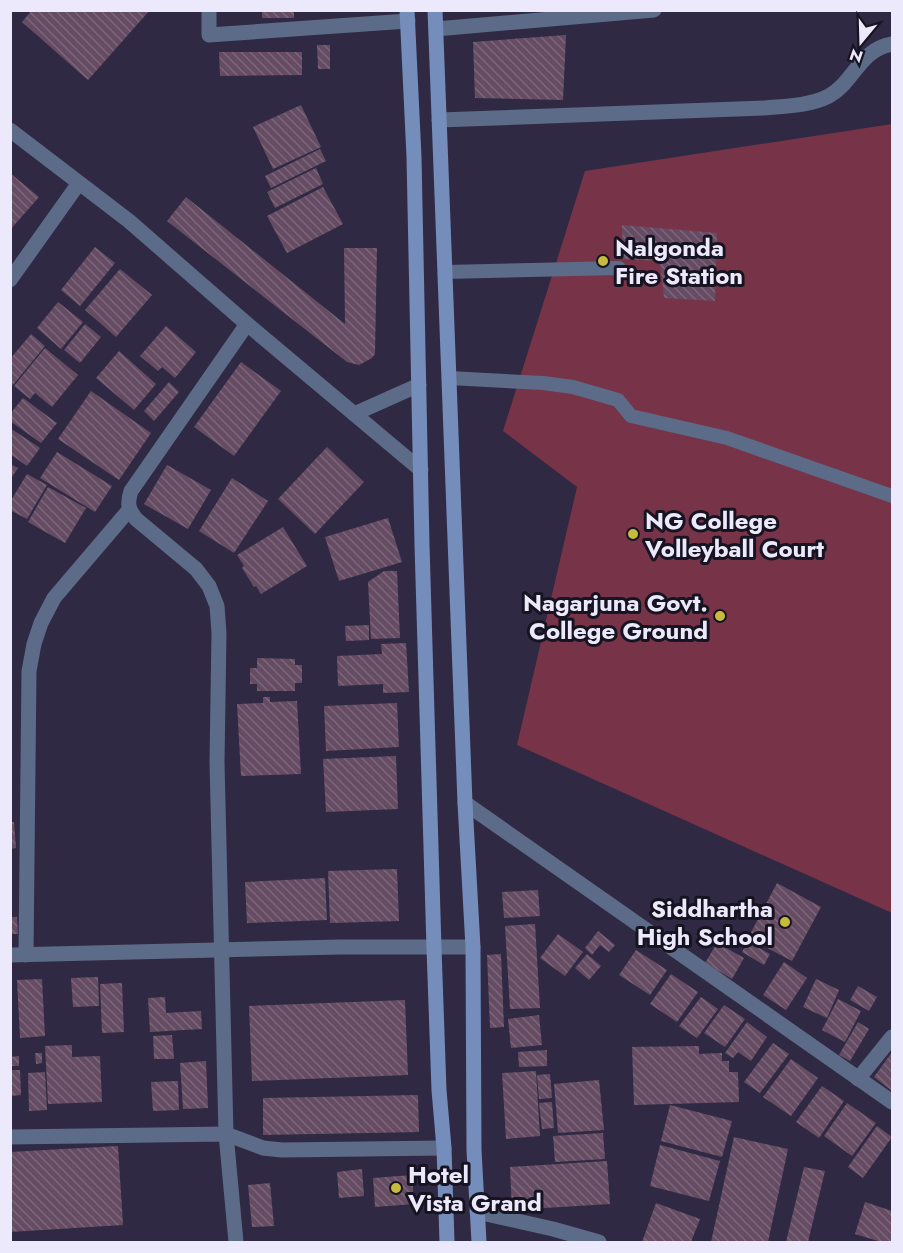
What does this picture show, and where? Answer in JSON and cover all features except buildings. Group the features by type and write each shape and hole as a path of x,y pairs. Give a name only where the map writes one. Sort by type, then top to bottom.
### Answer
{"main road":[{"path":"435,10 465,803 473,947 474,1150 479,1242"},
{"path":"407,16 414,157 422,545 434,948 447,1242"}],"street":[{"path":"209,10 209,35 407,16"},
{"path":"436,28 654,10"},
{"path":"439,120 765,108 806,104 830,95 863,59 882,46 892,44"},
{"path":"10,130 129,221 247,324 421,470"},
{"path":"10,280 80,183"},
{"path":"236,1242 226,1134 217,762 219,633 217,606 208,586 196,569 136,519 129,510 128,501 131,491 247,324"},
{"path":"354,414 419,385"},
{"path":"129,510 54,598 41,623 34,644 29,671 18,955 340,947 473,947"},
{"path":"465,803 892,1102"},
{"path":"858,1079 892,1037"},
{"path":"10,1137 226,1134 263,1148 282,1150 444,1148"},
{"path":"477,1212 600,1242"}],"lane":[{"path":"445,272 619,268"},
{"path":"449,378 543,383 573,387 618,400 631,416 727,438 892,496"}],"shaded area":[{"name":"Nagarjuna Govt. College Ground","path":"892,124 892,913 517,745 577,487 503,431 585,171"}],"place":[{"name":"Nalgonda Fire Station","path":"603,261"},
{"name":"NG College Volleyball Court","path":"633,534"},
{"name":"Nagarjuna Govt. College Ground","path":"720,616"},
{"name":"Siddhartha High School","path":"785,922"},
{"name":"Hotel Vista Grand","path":"396,1188"}]}
